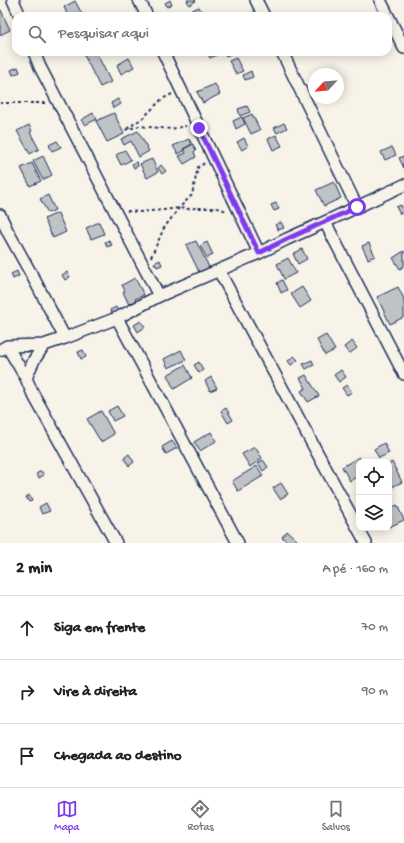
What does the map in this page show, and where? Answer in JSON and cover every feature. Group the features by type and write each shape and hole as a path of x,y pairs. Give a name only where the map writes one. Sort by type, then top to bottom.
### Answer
{"street":[{"path":"13,0 18,12"},
{"path":"139,0 144,12"},
{"path":"256,0 262,12"},
{"path":"380,0 386,12"},
{"path":"392,24 404,48"},
{"path":"36,56 159,296"},
{"path":"166,56 259,253"},
{"path":"284,56 357,207"},
{"path":"4,348 44,345 117,318 159,296 259,253 404,185"},
{"path":"0,215 4,234 34,279 65,338"},
{"path":"325,222 404,374"},
{"path":"219,271 366,543"},
{"path":"117,318 238,543"},
{"path":"26,378 34,360 44,345"},
{"path":"4,348 26,378 32,392 116,543"}],"path":[{"path":"181,90 162,99 144,117 125,130 139,126 171,129 185,126 199,128"},
{"path":"0,103 50,103"},
{"path":"145,269 164,228 179,208 192,195 198,167 213,158"},
{"path":"114,208 140,212 179,208 218,208 240,214"}],"building":[{"path":"170,0 172,5 167,7 165,3"},
{"path":"187,0 195,0 196,1 189,5"},
{"path":"75,1 81,12 66,12 64,7"},
{"path":"199,7 202,12 188,12"},
{"path":"0,10 10,30 0,35"},
{"path":"84,56 98,56 111,82 100,87"},
{"path":"129,58 134,67 121,74 117,65"},
{"path":"236,58 243,71 236,74 229,61"},
{"path":"18,67 20,72 13,75 11,70"},
{"path":"251,71 253,77 245,80 243,75"},
{"path":"215,84 220,94 203,103 197,92"},
{"path":"118,99 121,104 113,108 111,103"},
{"path":"247,106 250,112 240,116 238,109"},
{"path":"93,113 97,119 85,125 81,120"},
{"path":"114,113 124,134 107,142 96,121"},
{"path":"252,114 260,130 251,134 243,118"},
{"path":"242,117 245,124 236,129 233,121"},
{"path":"284,123 287,128 277,133 274,128"},
{"path":"29,125 32,131 30,132 39,149 30,154 17,131"},
{"path":"138,131 149,151 139,157 131,141 124,145 121,139"},
{"path":"276,135 282,146 273,150 268,139"},
{"path":"244,138 248,146 242,150 237,142"},
{"path":"189,139 192,144 178,154 173,146"},
{"path":"57,141 61,147 52,151 49,145"},
{"path":"193,144 196,150 194,152 196,157 184,164 179,156 186,153 184,149"},
{"path":"392,147 396,155 385,160 381,152"},
{"path":"125,150 131,160 121,165 116,155"},
{"path":"43,156 52,175 43,180 33,161"},
{"path":"404,156 404,168 399,158"},
{"path":"152,159 158,172 147,178 140,164"},
{"path":"137,162 138,166 134,168 132,164"},
{"path":"32,163 41,181 30,186 21,168"},
{"path":"161,165 166,171 162,174 158,168"},
{"path":"334,182 341,198 324,206 316,190"},
{"path":"48,195 55,210 48,213 40,199"},
{"path":"276,203 279,209 274,211 271,205"},
{"path":"401,205 404,212 400,214 396,207"},
{"path":"58,213 66,232 53,238 44,219"},
{"path":"99,222 104,234 91,239 86,228"},
{"path":"281,222 284,228 278,230 275,225"},
{"path":"109,240 112,245 107,247 105,242"},
{"path":"196,241 210,269 200,274 186,245"},
{"path":"207,242 213,255 207,258 200,246"},
{"path":"369,243 375,256 368,259 362,246"},
{"path":"302,249 307,259 298,264 293,254"},
{"path":"404,251 404,266 400,269 393,258"},
{"path":"288,258 296,273 284,279 277,264"},
{"path":"160,260 162,265 157,267 154,263"},
{"path":"17,271 19,276 13,279 11,274"},
{"path":"67,272 70,277 65,280 62,275"},
{"path":"135,278 144,295 135,299 137,304 130,307 123,292 125,291 122,285"},
{"path":"282,280 287,290 281,293 277,283"},
{"path":"302,287 311,301 300,308 291,294"},
{"path":"398,287 404,299 404,317 390,324 377,297"},
{"path":"116,307 119,313 113,316 110,310"},
{"path":"141,321 145,327 138,332 134,325"},
{"path":"326,335 335,350 325,355 317,340"},
{"path":"352,341 357,348 349,354 344,347"},
{"path":"83,350 86,357 81,359 78,352"},
{"path":"181,350 186,360 168,368 164,359"},
{"path":"294,356 298,360 291,365 288,361"},
{"path":"312,360 314,365 306,369 303,364"},
{"path":"199,362 203,370 199,373 194,365"},
{"path":"185,365 192,378 174,389 167,375"},
{"path":"341,370 346,377 339,382 334,375"},
{"path":"306,375 319,396 308,402 301,391 306,388 300,378"},
{"path":"211,377 217,388 210,391 205,381"},
{"path":"347,385 352,392 347,395 342,388"},
{"path":"117,406 123,416 113,421 108,411"},
{"path":"226,408 233,420 228,423 221,411"},
{"path":"101,411 114,434 101,442 87,419"},
{"path":"211,432 216,441 200,451 194,442"},
{"path":"172,441 177,448 166,454 162,447"},
{"path":"384,443 389,453 379,458 374,449"},
{"path":"255,447 262,458 250,467 242,454"},
{"path":"129,454 134,462 129,466 124,458"},
{"path":"359,457 360,459 356,459 356,477 350,481 342,467"},
{"path":"263,460 268,467 263,471 258,463"},
{"path":"392,462 402,482 392,487"},
{"path":"257,466 263,476 238,491 232,481"},
{"path":"41,471 44,475 39,478 36,474"},
{"path":"281,483 288,494 280,499 273,488"},
{"path":"29,495 32,501 29,502 26,497"},
{"path":"46,503 50,511 42,514 39,507"},
{"path":"397,505 404,520 392,526 392,508"},
{"path":"287,531 297,540 295,543 289,543 282,537"}],"route":[{"path":"199,128 259,253 357,207"}]}
